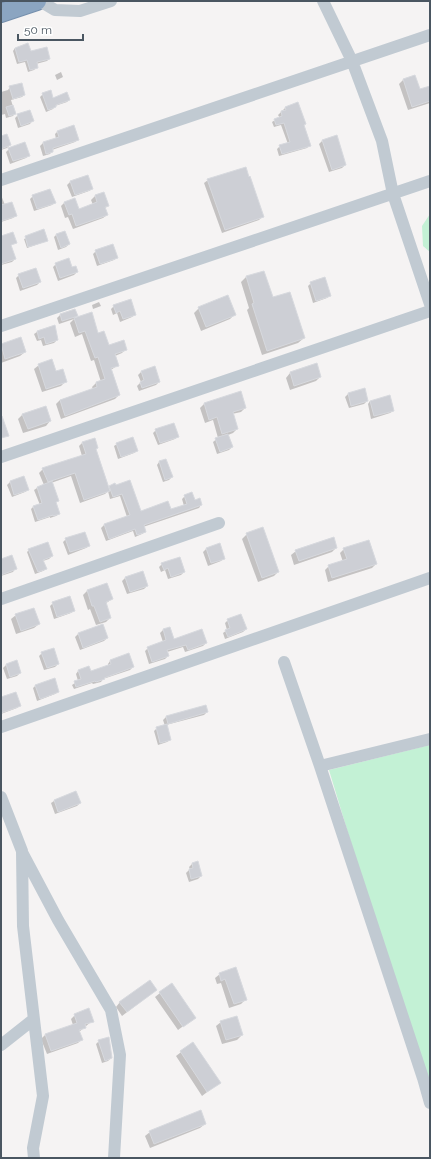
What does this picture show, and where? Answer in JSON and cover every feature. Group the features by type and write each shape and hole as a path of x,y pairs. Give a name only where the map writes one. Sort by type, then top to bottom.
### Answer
{"highway":[{"path":"1,13 39,1"}],"street":[{"path":"39,1 56,10 80,11 111,1"},
{"path":"323,1 352,61 382,141 393,194 430,304"},
{"path":"1,180 430,35"},
{"path":"1,326 430,181"},
{"path":"1,457 430,311"},
{"path":"1,599 219,523"},
{"path":"1,727 430,578"},
{"path":"284,662 421,1070 430,1103"},
{"path":"320,766 430,739"},
{"path":"1,797 22,852 58,920 110,1010 120,1056 114,1158"},
{"path":"22,852 23,926 43,1096 33,1148 34,1158"},
{"path":"1,1045 34,1019"}],"green space":[{"path":"430,214 430,252 423,246 422,226"},
{"path":"430,745 430,1104 329,770"}],"building":[{"path":"28,43 31,51 47,47 50,59 37,62 38,68 30,70 27,60 19,62 15,48"},
{"path":"415,75 420,89 430,86 430,101 412,107 403,79"},
{"path":"22,83 25,95 13,99 9,86"},
{"path":"51,90 53,98 67,92 70,100 56,105 56,107 48,110 42,93"},
{"path":"298,102 306,124 304,125 311,146 282,154 279,145 290,142 284,123 276,125 274,119 282,116 281,111 286,110 285,107"},
{"path":"13,105 16,114 9,116 6,107"},
{"path":"30,110 34,121 21,126 17,114"},
{"path":"74,125 79,140 53,148 53,152 46,154 43,142 59,137 57,131"},
{"path":"7,134 11,145 1,149 1,136"},
{"path":"337,135 346,165 332,170 322,140"},
{"path":"25,142 30,156 13,161 8,148"},
{"path":"246,167 264,217 225,230 207,179"},
{"path":"88,175 93,189 75,195 70,181"},
{"path":"50,189 56,203 37,209 32,195"},
{"path":"104,192 109,206 105,207 108,215 76,226 72,214 69,215 64,202 75,198 79,209 97,202 95,195"},
{"path":"12,202 17,216 1,221 1,205"},
{"path":"44,229 48,241 28,247 25,236"},
{"path":"65,231 70,244 61,248 56,234"},
{"path":"13,232 17,243 11,245 16,259 1,264 1,236"},
{"path":"113,244 118,258 100,264 95,250"},
{"path":"69,258 72,267 76,266 78,272 60,278 55,263"},
{"path":"36,268 41,282 23,288 18,274"},
{"path":"264,271 273,297 290,292 305,338 267,351 252,304 254,303 246,276"},
{"path":"325,277 331,296 316,301 310,282"},
{"path":"228,295 236,315 206,327 198,307"},
{"path":"131,299 136,315 123,319 120,311 116,313 113,305"},
{"path":"75,309 78,316 62,321 60,314"},
{"path":"92,312 98,333 104,331 109,345 124,340 127,350 115,354 119,366 111,368 120,395 65,416 60,400 97,387 96,382 105,379 98,357 95,358 85,331 79,333 74,318"},
{"path":"55,325 58,340 46,344 44,337 39,339 37,331"},
{"path":"21,337 26,352 5,359 1,344"},
{"path":"52,359 56,371 63,369 67,382 46,389 38,364"},
{"path":"317,363 321,377 294,386 290,372"},
{"path":"155,366 160,382 142,388 140,382 144,380 141,371"},
{"path":"365,388 368,401 351,406 348,393"},
{"path":"241,391 246,408 233,412 238,429 222,434 217,417 209,420 204,403"},
{"path":"390,395 394,411 374,416 370,401"},
{"path":"46,406 51,421 28,429 22,414"},
{"path":"1,416 9,436 1,438"},
{"path":"174,423 179,437 160,443 155,429"},
{"path":"228,434 233,447 220,452 215,438"},
{"path":"133,437 138,451 121,457 116,443"},
{"path":"95,438 98,448 96,449 110,491 84,500 75,473 48,482 42,468 86,454 82,442"},
{"path":"166,459 173,477 165,480 159,461"},
{"path":"24,476 29,490 14,495 10,481"},
{"path":"130,480 141,511 168,501 171,509 187,504 184,495 192,492 195,500 200,498 202,505 144,525 146,532 137,535 135,529 109,539 104,524 130,515 122,494 113,497 109,486 115,483 116,485"},
{"path":"52,481 59,501 56,502 60,514 38,520 33,506 42,503 37,487"},
{"path":"263,527 279,572 262,578 246,533"},
{"path":"85,532 90,546 70,552 65,538"},
{"path":"334,537 337,548 299,561 295,550"},
{"path":"369,540 377,564 332,578 328,565 347,559 343,548"},
{"path":"48,542 53,556 43,560 47,569 38,572 28,549"},
{"path":"220,543 225,559 211,563 206,548"},
{"path":"12,555 17,569 1,575 1,559"},
{"path":"180,557 185,572 171,577 168,568 164,570 161,563"},
{"path":"143,571 148,586 130,592 125,577"},
{"path":"107,583 113,599 106,602 111,618 100,622 94,606 92,606 87,590"},
{"path":"70,596 75,611 57,617 52,602"},
{"path":"34,608 40,624 21,631 15,614"},
{"path":"241,614 247,629 228,637 225,630 230,628 227,619"},
{"path":"103,624 108,638 83,648 78,633"},
{"path":"170,627 174,639 202,629 207,643 188,650 186,645 167,650 169,656 152,662 147,647 166,640 163,629"},
{"path":"54,648 59,664 47,668 41,652"},
{"path":"129,653 134,667 104,678 105,679 76,687 74,681 81,679 78,670 89,666 91,671 111,664 110,660"},
{"path":"17,660 21,673 10,677 6,664"},
{"path":"55,678 59,692 40,699 35,685"},
{"path":"16,692 21,706 1,713 1,697"},
{"path":"206,705 208,712 168,724 166,716"},
{"path":"167,724 171,740 160,743 156,727"},
{"path":"76,791 81,803 58,812 54,800"},
{"path":"198,861 202,876 191,879 189,869 193,868 192,863"},
{"path":"236,967 247,1000 234,1004 225,979 221,981 219,973"},
{"path":"150,980 157,990 127,1012 119,1002"},
{"path":"172,983 196,1018 183,1027 159,992"},
{"path":"89,1008 94,1022 85,1024 86,1028 79,1030 83,1040 51,1051 45,1034 77,1023 74,1014"},
{"path":"237,1016 243,1035 226,1040 220,1021"},
{"path":"109,1037 112,1058 105,1061 98,1040"},
{"path":"193,1042 221,1083 207,1092 180,1051"},
{"path":"201,1110 206,1124 154,1144 149,1131"}]}
